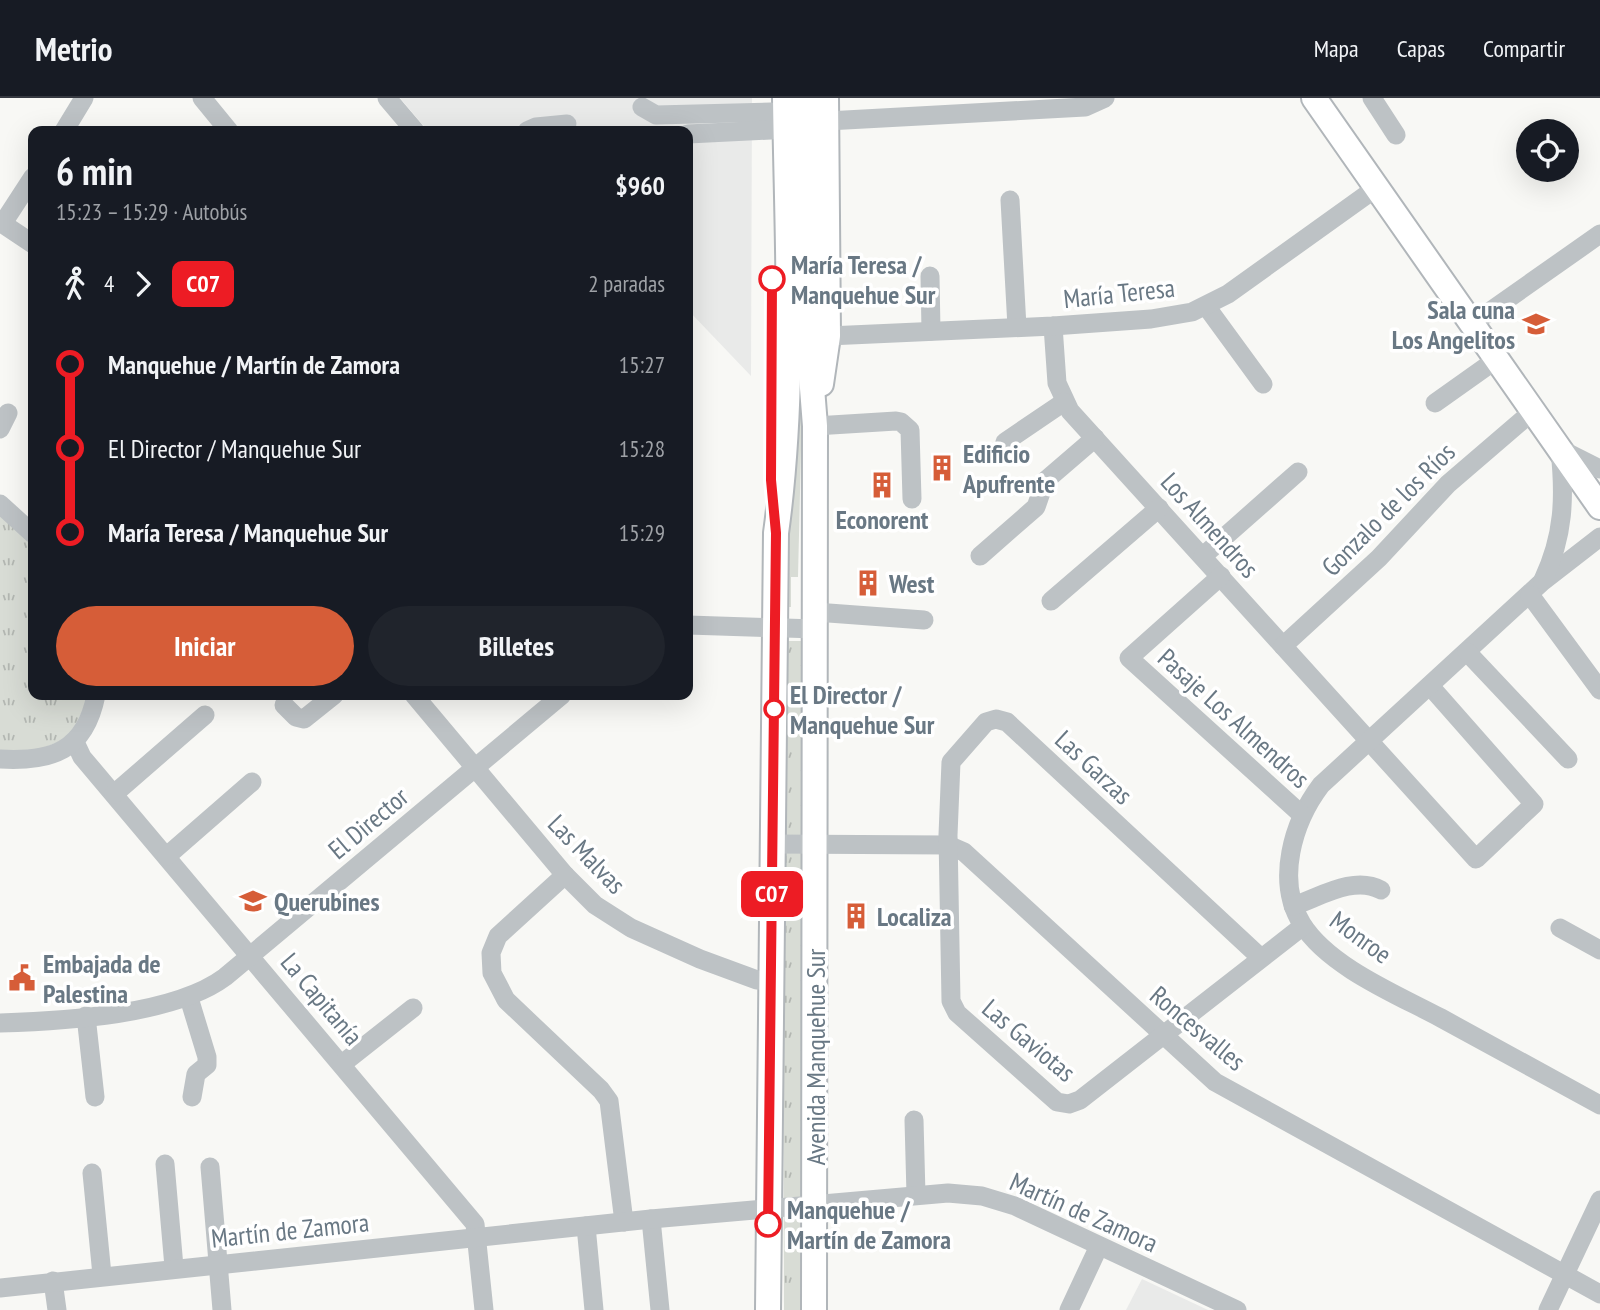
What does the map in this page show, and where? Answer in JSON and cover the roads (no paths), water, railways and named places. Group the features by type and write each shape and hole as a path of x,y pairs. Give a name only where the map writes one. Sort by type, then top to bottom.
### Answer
{"main road":[{"name":"Avenida Manquehue Sur","path":"805,98 809,350 815,426 814,1310"},
{"path":"1314,98 1600,507"},
{"name":"Avenida Manquehue Sur","path":"815,426 828,336 827,109"},
{"name":"Avenida Manquehue Sur","path":"774,112 789,387 784,468 776,533"},
{"name":"Avenida Manquehue Sur","path":"768,1310 776,533 771,480 774,112"}],"street":[{"path":"67,126 84,98"},
{"path":"202,98 225,126"},
{"path":"387,98 411,126"},
{"path":"827,109 1085,107 1105,98"},
{"path":"1371,98 1396,135"},
{"path":"641,113 656,116 774,112"},
{"path":"693,133 774,112"},
{"path":"556,126 567,124"},
{"path":"28,184 1,223 28,241"},
{"name":"María Teresa","path":"828,336 1164,318 1206,306 1376,188"},
{"path":"1010,200 1017,327"},
{"path":"1472,324 1600,234"},
{"path":"930,276 931,331"},
{"path":"1206,306 1263,384"},
{"name":"Los Almendros","path":"1053,326 1057,383 1064,402 1368,741"},
{"path":"1435,402 1497,359"},
{"path":"1005,442 1064,402"},
{"name":"Gonzalo de los Ríos","path":"1283,646 1379,558 1458,475 1534,411"},
{"path":"815,426 895,421 906,425 910,430 912,499"},
{"path":"980,556 1036,507 1045,481 1095,438"},
{"path":"1559,449 1600,469"},
{"name":"Monroe","path":"1536,589 1557,547 1563,521 1564,484 1559,449"},
{"path":"1203,556 1298,472"},
{"path":"0,504 28,529"},
{"path":"1051,601 1159,508"},
{"name":"Monroe","path":"1600,537 1536,589 1321,785 1302,815 1290,866 1293,906 1303,926 1347,967 1600,1105"},
{"name":"Pasaje Los Almendros","path":"1221,576 1129,658 1302,815"},
{"path":"1536,589 1600,690"},
{"path":"693,625 775,628 815,620 924,620"},
{"path":"1468,653 1568,759"},
{"path":"1368,741 1476,859 1534,804 1430,686"},
{"path":"0,759 43,758 59,753 75,742 89,720 95,700"},
{"path":"284,705 298,719 304,719 328,700"},
{"name":"Las Malvas","path":"418,700 565,875 595,905 632,928 700,959 757,980 771,981"},
{"name":"El Director","path":"0,1023 86,1016 189,998 215,985 556,700"},
{"path":"114,794 205,715"},
{"name":"Las Garzas","path":"948,845 951,762 986,722 1002,720 1012,726 1261,958"},
{"name":"La Capitanía","path":"75,742 82,757 252,955 475,1224 484,1310"},
{"path":"167,856 252,782"},
{"path":"772,844 948,845"},
{"name":"Roncesvalles","path":"948,845 964,852 1215,1082 1600,1294"},
{"name":"Las Gaviotas","path":"948,845 951,1001 957,1013 1048,1097 1062,1104 1080,1100 1303,926"},
{"path":"565,875 498,936 491,953 492,973 506,1000 601,1090 609,1101 624,1222"},
{"path":"1293,906 1357,882 1368,883 1381,890"},
{"path":"1560,928 1600,950"},
{"path":"189,998 207,1057 207,1065 196,1074 192,1097"},
{"path":"342,1064 413,1008"},
{"path":"86,1016 95,1097"},
{"path":"914,1119 916,1195"},
{"path":"165,1164 174,1267"},
{"path":"210,1167 216,1264 222,1310"},
{"path":"92,1174 102,1275"},
{"name":"Martín de Zamora","path":"0,1287 815,1203 964,1194 999,1200 1237,1310"},
{"path":"1548,1310 1600,1200"},
{"path":"651,1219 660,1310"},
{"path":"586,1226 594,1310"},
{"path":"1069,1310 1099,1246"},
{"path":"53,1281 57,1310"}],"place":[{"name":"María Teresa / Manquehue Sur","path":"772,279"},
{"name":"Sala cuna Los Angelitos","path":"1536,324"},
{"name":"Edificio Apufrente","path":"942,468"},
{"name":"Econorent","path":"882,485"},
{"name":"West","path":"868,583"},
{"name":"El Director / Manquehue Sur","path":"774,709"},
{"name":"Querubines","path":"253,901"},
{"name":"Localiza","path":"856,916"},
{"name":"Embajada de Palestina","path":"22,978"},
{"name":"Manquehue / Martín de Zamora","path":"768,1224"}]}
